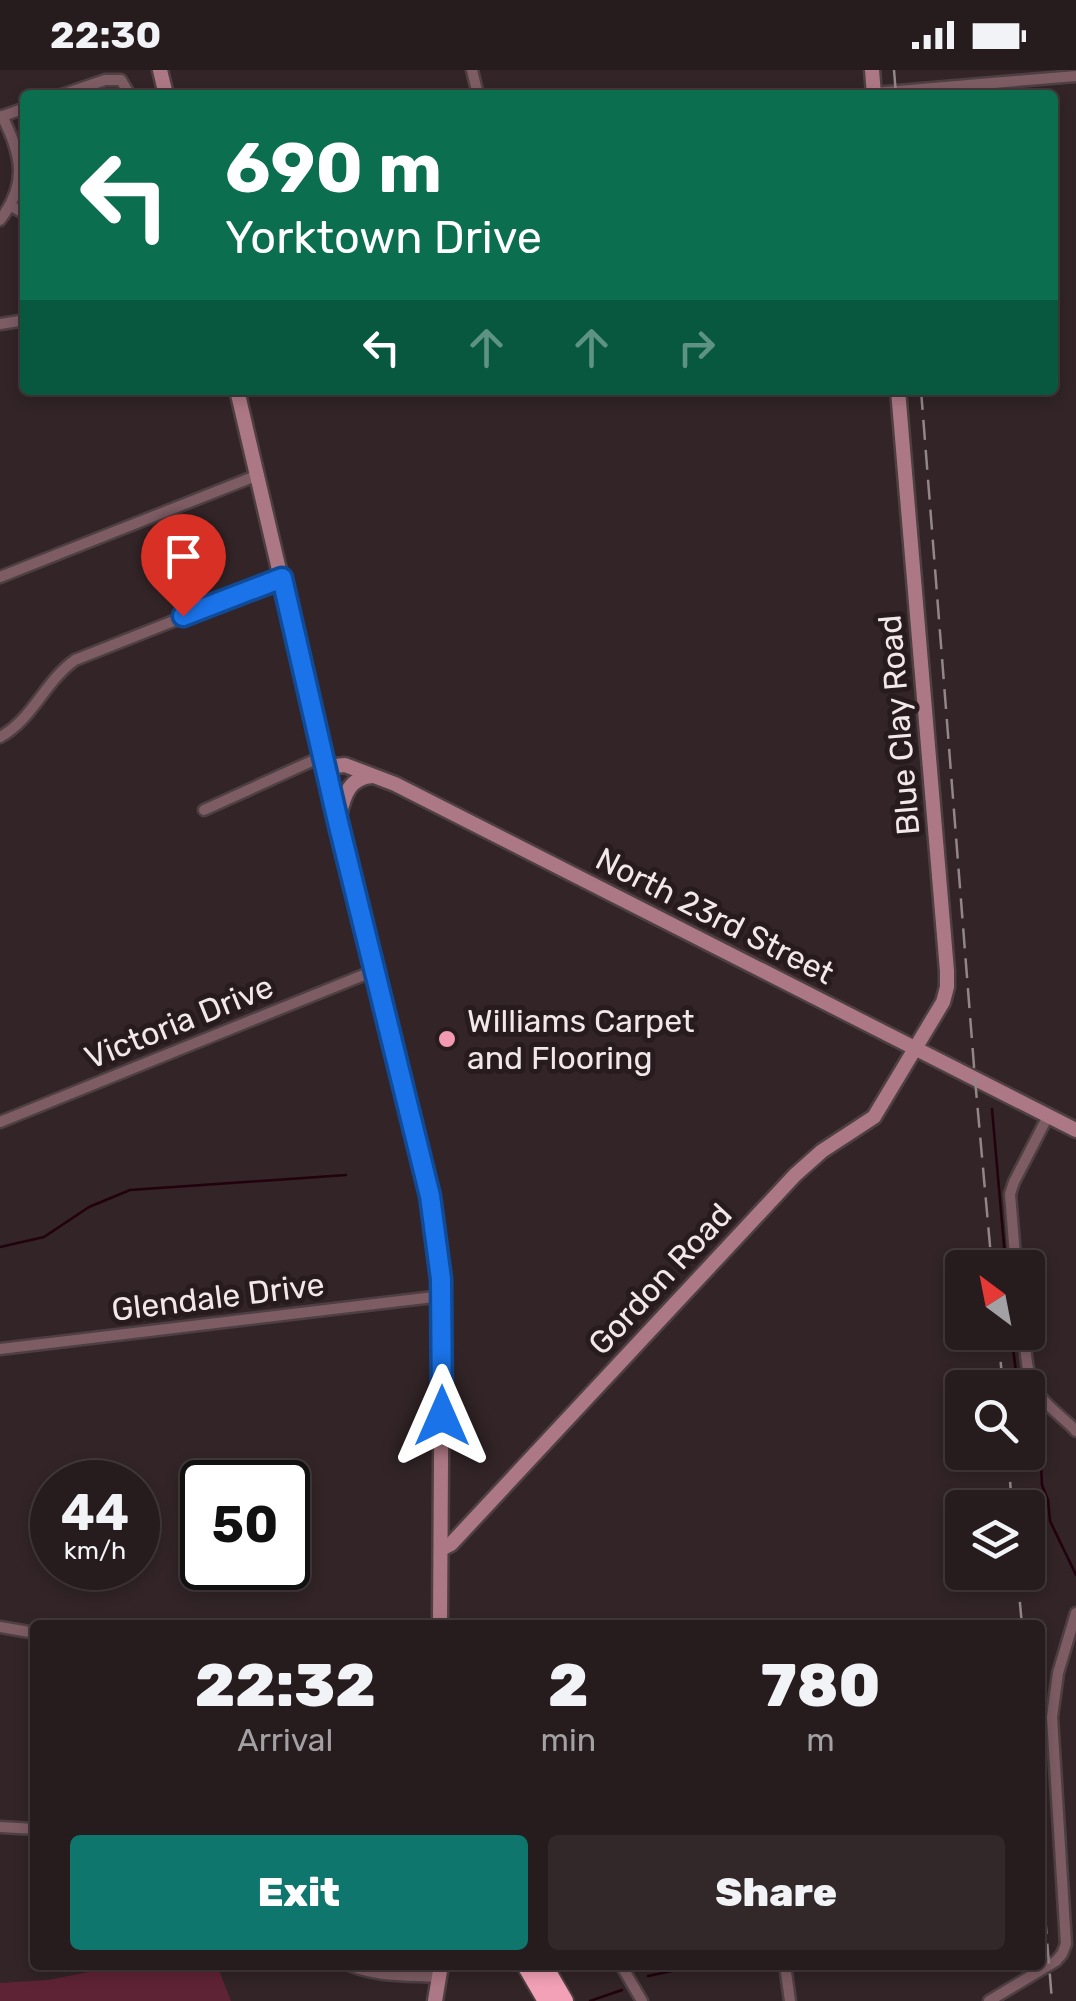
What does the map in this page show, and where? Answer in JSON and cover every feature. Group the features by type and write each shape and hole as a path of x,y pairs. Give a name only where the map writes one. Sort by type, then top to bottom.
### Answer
{"highway":[{"path":"529,1970 547,2001"},
{"path":"547,1970 564,2001"}],"main road":[{"path":"238,395 430,1196 442,1296 440,1620"},
{"name":"Blue Clay Road","path":"898,395 947,971 943,1002 916,1048"},
{"name":"North 23rd Street","path":"324,762 379,777 1076,1130"},
{"path":"338,822 344,797 354,782 368,775 379,777"},
{"name":"Gordon Road","path":"441,1549 451,1544 794,1175 822,1151 874,1118 916,1048"},
{"path":"435,2001 439,1971"}],"street":[{"path":"919,90 1076,76"},
{"path":"76,90 104,80 121,80 127,90"},
{"path":"0,220 11,206 20,183 18,159 1,117"},
{"path":"11,206 20,211"},
{"path":"0,577 258,476"},
{"path":"0,738 20,724 56,676 75,660 282,578"},
{"path":"204,810 324,762"},
{"name":"Victoria Drive","path":"0,1122 376,970"},
{"path":"1014,1250 1011,1190 1048,1116"},
{"name":"Glendale Drive","path":"0,1349 442,1296"},
{"path":"1026,1350 1032,1384 1076,1431"},
{"path":"1045,1968 1056,1961 1066,1944 1052,1717 1058,1672 1076,1613"},
{"path":"0,1627 30,1632"},
{"path":"0,1826 30,1828"},
{"path":"361,1970 384,1974 439,1971"},
{"path":"624,1970 642,2001"},
{"path":"786,1970 790,2001"},
{"path":"989,2001 1041,1970"}],"shaded area":[{"path":"99,1970 219,1970 231,2001 0,2001 0,1983 48,1980"}],"waterway":[{"path":"992,1109 1004,1250"},
{"path":"0,1247 44,1237 89,1207 130,1190 346,1175"},
{"path":"1013,1350 1016,1370"},
{"path":"1041,1470 1050,1521 1076,1575"},
{"path":"648,1976 676,1970"},
{"path":"590,2001 622,1990"}],"railway":[{"path":"894,70 896,90"},
{"path":"921,395 990,1250"},
{"path":"1000,1350 1001,1370"},
{"path":"1009,1470 1011,1490"},
{"path":"1019,1590 1022,1620"},
{"path":"1045,1915 1052,2001"}],"place":[{"name":"Williams Carpet and Flooring","path":"447,1039"}],"route":[{"path":"183,616 282,578 430,1196 441,1279 442,1416"}]}
